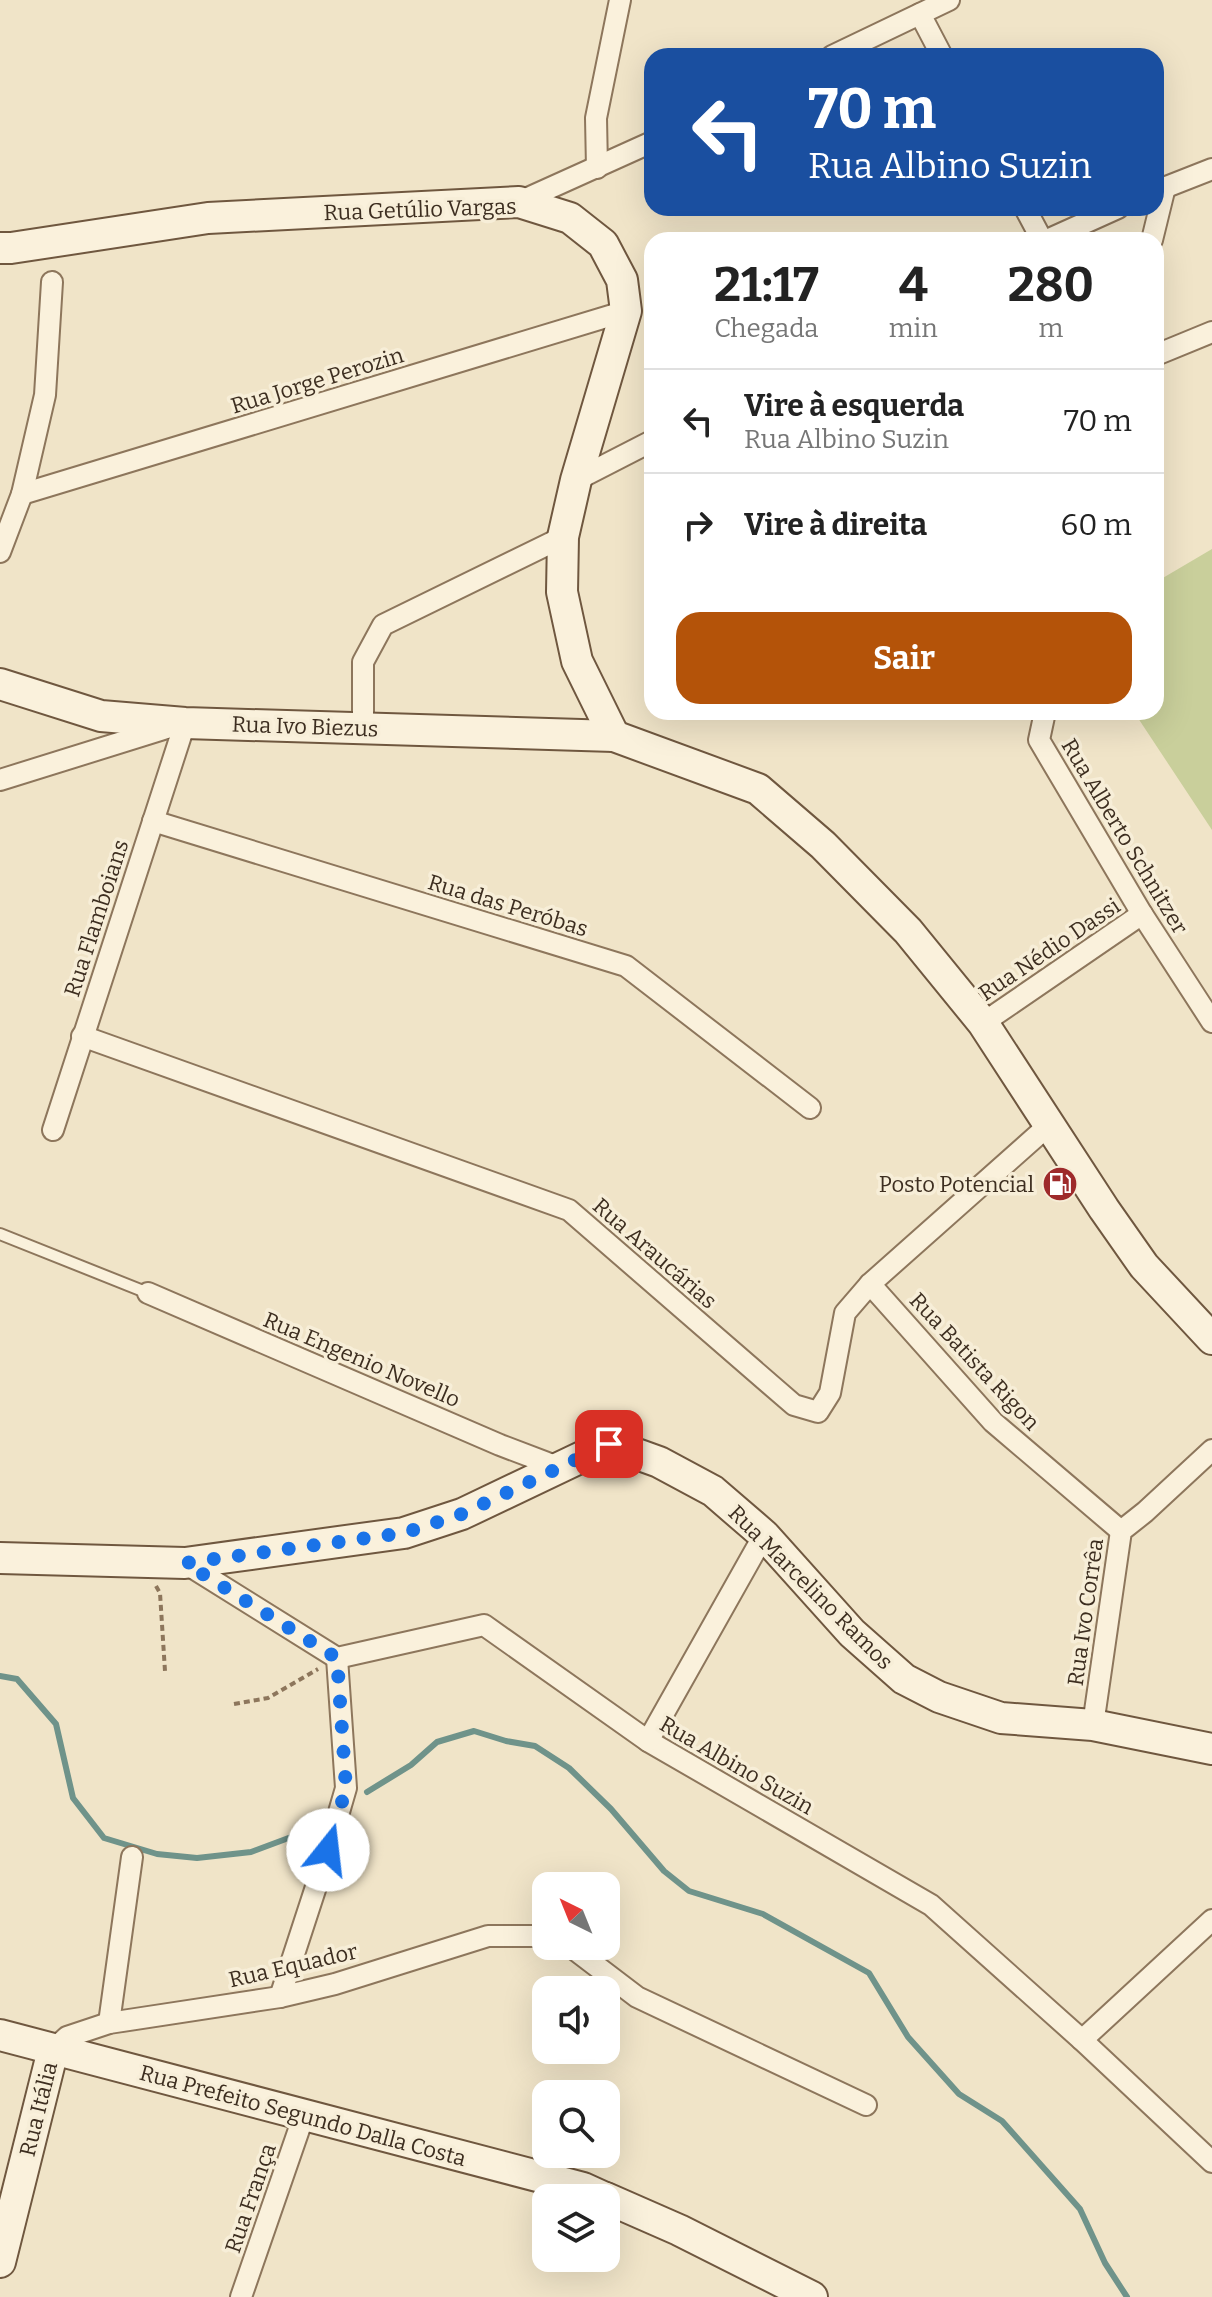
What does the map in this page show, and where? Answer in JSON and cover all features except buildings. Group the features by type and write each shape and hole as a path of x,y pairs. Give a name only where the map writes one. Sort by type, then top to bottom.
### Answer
{"main road":[{"name":"Rua Getúlio Vargas","path":"4,246 208,218 519,202 570,218 603,244 622,280 626,311 576,480 563,537 562,592 577,661 614,736"},
{"name":"Rua Ivo Biezus","path":"0,684 101,716 185,723 614,736 758,789 823,845 908,931 983,1023 1144,1266 1212,1339"},
{"name":"Rua Marcelino Ramos","path":"0,1558 185,1563 404,1533 462,1514 609,1444 659,1462 713,1491 764,1535 852,1633 904,1679 939,1697 1001,1718 1093,1725 1212,1749"},
{"name":"Rua Prefeito Segundo Dalla Costa","path":"0,2035 568,2184"},
{"name":"Rua Itália","path":"0,2262 53,2050"},
{"name":"Rua Prefeito Segundo Dalla Costa","path":"620,2204 679,2230 812,2297"}],"street":[{"path":"597,168 596,118 620,0"},
{"path":"849,48 949,0"},
{"path":"920,14 938,48"},
{"path":"519,202 644,146"},
{"path":"1164,188 1212,169"},
{"path":"1063,232 1100,216"},
{"path":"0,552 22,494 45,395 52,282"},
{"name":"Rua Jorge Perozin","path":"22,494 626,311"},
{"path":"1164,352 1212,332"},
{"path":"576,480 644,445"},
{"path":"363,727 363,662 383,625 563,537"},
{"name":"Rua Alberto Schnitzer","path":"1043,720 1039,740 1142,914 1212,1022"},
{"path":"0,780 185,723"},
{"name":"Rua Flamboians","path":"53,1130 185,723"},
{"name":"Rua das Peróbas","path":"153,821 626,966 810,1108"},
{"name":"Rua Nédio Dassi","path":"983,1023 1142,914"},
{"name":"Rua Araucárias","path":"82,1036 569,1210 794,1405 818,1412 830,1393 845,1313 870,1284 1049,1125"},
{"name":"Rua Batista Rigon","path":"870,1284 993,1422 1121,1531"},
{"name":"Rua Engenio Novello","path":"148,1293 485,1439 558,1467"},
{"name":"Rua Ivo Corrêa","path":"1093,1725 1121,1531 1212,1450"},
{"path":"648,1741 764,1535"},
{"path":"185,1563 337,1658 346,1788 280,1997"},
{"name":"Rua Albino Suzin","path":"337,1658 484,1625 648,1741 931,1905 1212,2162"},
{"path":"109,2023 132,1857"},
{"path":"1082,2040 1212,1920"},
{"name":"Rua Equador","path":"53,2050 67,2037 109,2023 280,1997 335,1984 488,1936 532,1936"},
{"path":"588,1960 637,1997 866,2105"},
{"name":"Rua França","path":"241,2297 304,2115"}],"lane":[{"path":"0,1234 148,1293"}],"path":[{"path":"152,1577 160,1593 165,1671"},
{"path":"234,1704 268,1698 337,1658"}],"green space":[{"path":"1212,549 1212,830 1139,720 1164,720 1164,577"}],"waterway":[{"path":"0,1676 17,1679 56,1724 73,1798 104,1838 157,1854 197,1858 251,1852 310,1830"},
{"path":"367,1792 411,1765 437,1742 474,1731 535,1746 569,1768 611,1809 664,1871 689,1891 763,1914 869,1973 908,2037 959,2094 1002,2121 1080,2209 1105,2263 1127,2297"}],"place":[{"name":"Posto Potencial","path":"1060,1184"}],"route":[{"path":"328,1850 346,1788 337,1658 185,1563 404,1533 462,1514 609,1444"}]}
